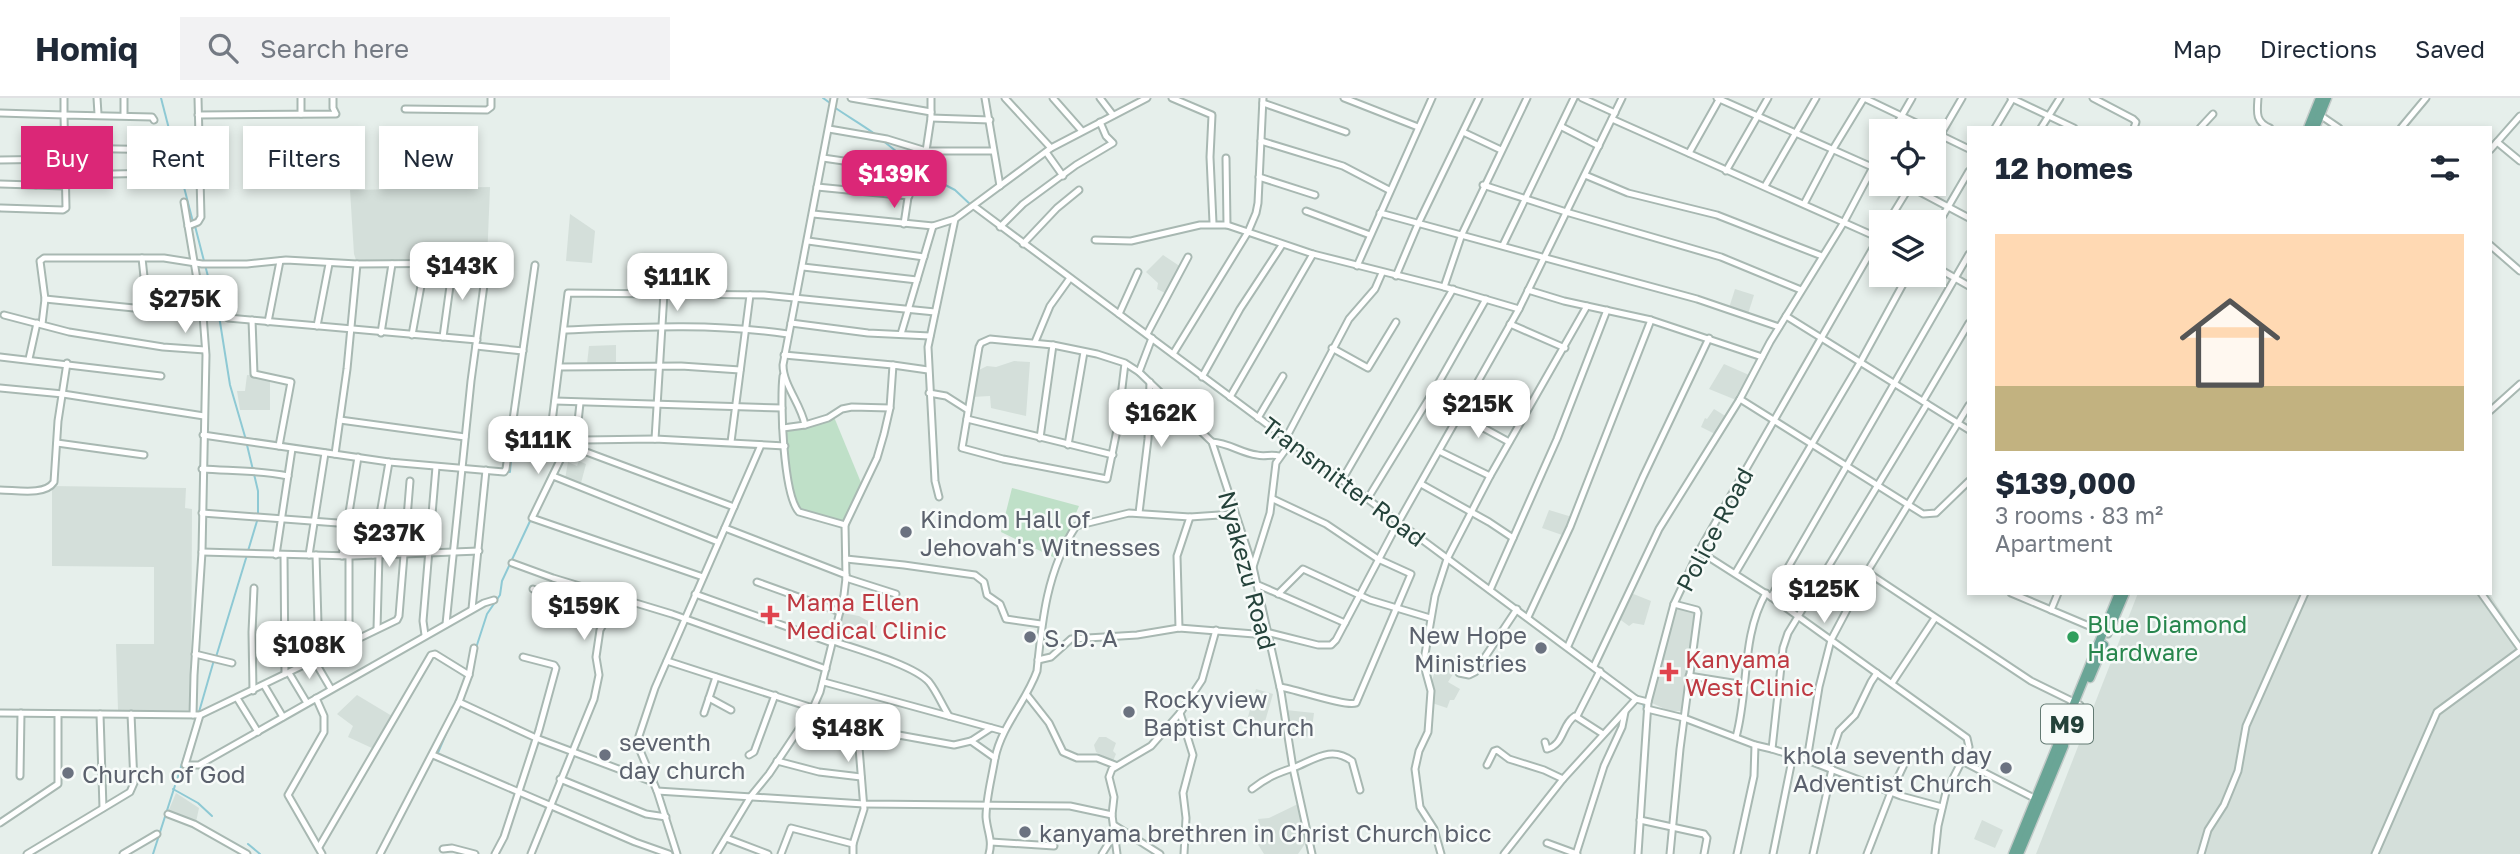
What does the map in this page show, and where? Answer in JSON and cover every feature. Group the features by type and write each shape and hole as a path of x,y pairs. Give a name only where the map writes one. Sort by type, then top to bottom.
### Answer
{"main road":[{"path":"2315,126 2320,98"},
{"path":"2309,126 2327,98"},
{"name":"M9","path":"2020,854 2118,595"},
{"name":"M9","path":"2106,633 2124,595"},
{"name":"M9","path":"2013,854 2078,704"}],"street":[{"path":"64,98 64,126"},
{"path":"97,98 98,114"},
{"path":"124,98 124,115"},
{"path":"188,226 198,222 201,217 198,98"},
{"path":"301,98 301,114"},
{"path":"198,115 336,114 333,98"},
{"path":"405,109 487,110 491,109 491,98"},
{"path":"851,98 931,115 990,120"},
{"path":"926,151 931,98"},
{"path":"985,98 1000,186"},
{"path":"1005,98 1049,150 1063,176"},
{"path":"1053,98 1082,131"},
{"path":"1100,98 1113,115"},
{"path":"813,214 933,226 955,219 1049,150 1145,98"},
{"path":"1172,98 1212,115 1210,157 1213,223"},
{"path":"1344,98 1418,127"},
{"path":"1357,266 1432,98"},
{"path":"1396,276 1479,98"},
{"path":"1444,287 1462,234 1483,185 1527,98"},
{"path":"1503,245 1574,98"},
{"path":"1582,98 1726,171 1869,232"},
{"path":"1038,660 1051,657 1071,639 1137,635 1179,628 1266,633 1318,645 1331,645 1519,309 1622,98"},
{"path":"1689,153 1719,98 1869,166"},
{"path":"1726,171 1768,98"},
{"path":"1765,186 1816,98"},
{"path":"1804,204 1864,98 1910,119"},
{"path":"1901,119 1912,98"},
{"path":"1946,120 1962,98"},
{"path":"1996,126 2012,98 2070,126"},
{"path":"2042,126 2060,98"},
{"path":"2093,98 2133,119 2136,122 2135,126"},
{"path":"2258,98 2257,116 2267,126"},
{"path":"2403,126 2426,98"},
{"path":"1173,354 1248,232 1256,213 1263,100 1346,132"},
{"path":"833,103 784,355 782,408 795,508 799,512 845,525"},
{"path":"0,113 124,115 152,117 154,120"},
{"path":"2317,113 2336,126"},
{"path":"2202,126 2213,114"},
{"path":"2492,148 2520,116"},
{"path":"1000,226 1023,204 1113,143 1106,136 1100,122"},
{"path":"1562,127 1599,146"},
{"path":"829,129 887,139 926,151 993,151"},
{"path":"1463,132 1501,150"},
{"path":"1946,138 1967,148"},
{"path":"1261,141 1343,166 1389,190"},
{"path":"2497,142 2520,161"},
{"path":"1226,158 1227,225"},
{"path":"0,160 21,159"},
{"path":"823,159 912,171 904,224"},
{"path":"1594,666 1659,529 1740,399 1779,327 1844,222 1869,173"},
{"path":"1946,210 1967,174"},
{"path":"1585,175 1628,193 1717,215 1822,256"},
{"path":"1259,177 1315,195"},
{"path":"0,184 21,185"},
{"path":"1483,185 1721,257 1801,290"},
{"path":"817,187 909,196"},
{"path":"1,208 65,209 65,189"},
{"path":"1023,244 1057,208 1079,190"},
{"path":"1928,196 1967,217"},
{"path":"184,202 203,315 205,350 202,552 195,654 197,715 185,765 199,765 425,635 494,600"},
{"name":"Transmitter Road","path":"974,206 1636,699 1648,702"},
{"path":"1306,211 1370,234"},
{"path":"1380,213 1697,299 1779,327"},
{"path":"939,497 935,481 928,370 930,336 955,219"},
{"path":"1095,240 1131,241 1213,223 1227,225 1312,254 1452,289 1519,309"},
{"path":"901,334 933,226"},
{"path":"808,241 924,257"},
{"path":"1202,377 1240,309 1282,245"},
{"path":"2492,247 2520,271"},
{"path":"1230,397 1312,254"},
{"name":"Police Road","path":"1638,854 1648,702 1674,604 1699,551 1869,256"},
{"path":"1139,372 1149,336 1188,257"},
{"path":"1736,737 1756,614 1847,466 1967,257"},
{"path":"142,258 144,308"},
{"path":"29,359 45,299 41,259 142,258 247,264 280,261 329,264 487,264 465,437 446,624"},
{"path":"268,322 280,261"},
{"path":"317,326 329,264"},
{"path":"335,454 357,264"},
{"path":"381,332 392,264"},
{"path":"412,335 425,264"},
{"path":"443,337 453,264"},
{"path":"203,435 389,462 506,470 535,265"},
{"path":"803,267 917,280"},
{"path":"1119,314 1138,272"},
{"path":"1252,567 1266,528 1279,456 1332,348 1349,319 1374,289 1382,272"},
{"path":"1946,273 1967,285"},
{"path":"1035,342 1050,306 1070,278"},
{"path":"1735,572 1861,362 1902,287"},
{"path":"1342,480 1452,289"},
{"path":"1528,290 1651,320 1762,356"},
{"path":"550,438 568,293 796,297 935,312"},
{"path":"655,439 664,293"},
{"path":"731,442 750,295"},
{"path":"45,299 203,315"},
{"path":"1367,498 1439,382 1486,299"},
{"path":"1441,854 1434,829 1420,807 1415,769 1419,751 1428,732 1431,691 1425,669 1425,654 1430,618 1447,559 1490,476 1587,306"},
{"path":"1490,590 1563,425 1607,310"},
{"path":"4,315 69,332 163,347 205,350"},
{"path":"1786,316 1967,429"},
{"path":"228,318 443,337 523,351"},
{"path":"252,320 254,374 291,382 279,446"},
{"path":"1528,617 1570,527 1651,320"},
{"path":"1332,348 1368,368 1396,322"},
{"path":"791,323 930,336"},
{"path":"1510,324 1565,348"},
{"path":"565,330 660,326 745,328 788,334"},
{"path":"1772,749 1783,648 1788,633 1878,487 1967,327"},
{"path":"1567,646 1638,486 1709,338"},
{"name":"Nyakezu Road","path":"968,410 981,342 990,339 1035,342 1125,363 1139,372 1212,442 1252,567 1280,687 1293,768 1312,854"},
{"path":"1040,438 1053,345"},
{"path":"1068,445 1084,352"},
{"path":"784,355 928,370"},
{"path":"0,357 161,376"},
{"path":"0,490 50,488 55,477 66,363"},
{"path":"929,393 946,396 968,410 962,445 964,450 1107,479 1113,455 1125,363"},
{"path":"716,854 751,796 813,708 824,682 846,577 845,525 877,458 890,408 893,365"},
{"path":"560,367 658,366 740,370"},
{"path":"783,375 799,404 805,425"},
{"path":"1258,418 1283,376"},
{"path":"1139,513 1149,439 1150,382"},
{"path":"2492,409 2520,384"},
{"path":"0,387 204,416"},
{"path":"1475,388 1529,407"},
{"path":"1740,399 1923,514 1936,513 1967,483"},
{"path":"555,401 782,408"},
{"path":"580,402 576,441 581,450 734,507"},
{"path":"783,428 828,418 842,409 852,407 890,408"},
{"path":"1807,760 1819,687 1831,640 1867,572 1967,408"},
{"path":"1460,415 1509,442"},
{"path":"967,419 1113,455"},
{"path":"340,420 465,437"},
{"path":"513,427 568,446"},
{"path":"703,577 532,518 568,446 576,441 655,439 785,446"},
{"path":"1212,442 1232,445 1259,456 1279,456"},
{"path":"57,443 144,455"},
{"path":"677,854 638,742 647,708 761,445"},
{"path":"276,555 292,449"},
{"path":"1439,451 1490,476"},
{"path":"326,453 313,522 313,555 317,659 331,689"},
{"path":"349,643 346,524 358,457"},
{"path":"377,629 378,526 389,462"},
{"path":"425,635 423,621 436,467"},
{"path":"202,469 252,473 256,470 288,476"},
{"path":"472,609 486,470"},
{"path":"553,476 718,542"},
{"path":"0,713 197,715 253,691 399,618 410,481"},
{"path":"1420,484 1513,538"},
{"path":"1273,499 1326,524 1378,559 1411,574 1356,703 1345,704 1323,696 1280,687"},
{"path":"202,513 378,526"},
{"path":"989,854 992,842 986,818 995,758 1003,732 1027,695 1037,671 1041,624 1053,575 1076,526 1105,517 1139,513 1189,517 1234,514"},
{"path":"1179,628 1177,556 1189,517"},
{"path":"725,527 846,577 896,594"},
{"path":"202,552 403,556 429,552 479,551"},
{"path":"1699,551 1768,595 1967,738 1970,744 1948,788 1942,807 1936,854"},
{"path":"284,555 287,673 307,703"},
{"path":"846,559 975,575 982,579 987,595 1000,604 1006,618 1041,624"},
{"path":"512,563 684,619 826,670"},
{"path":"1278,593 1303,569 1358,595 1430,618"},
{"path":"1867,572 2031,681 2078,704"},
{"path":"757,582 840,612"},
{"path":"1256,584 1345,623"},
{"path":"253,691 251,660 254,589"},
{"path":"533,589 570,607 578,602 586,589"},
{"path":"695,594 870,653 923,676 949,716"},
{"path":"2016,595 2106,633"},
{"path":"2051,610 2057,595"},
{"path":"2201,854 2208,830 2224,805 2238,771 2246,726 2304,595"},
{"path":"2375,854 2437,712 2520,650 2481,595"},
{"path":"531,854 588,715 598,681 596,657 600,630 618,598"},
{"path":"1670,854 1698,611 1674,604"},
{"path":"1459,673 1469,675 1475,672 1517,609"},
{"path":"1892,683 1935,618"},
{"path":"1117,854 1112,815 1114,797 1109,777 1115,765 1151,746 1180,713 1202,680 1216,630"},
{"path":"380,854 459,702 470,675 474,648"},
{"path":"195,654 232,663"},
{"path":"321,851 431,656 435,654 470,675"},
{"path":"495,854 504,837 556,666 523,657"},
{"path":"667,661 879,731 954,745 971,741 991,728"},
{"path":"1545,742 1547,749 1559,742 1571,718 1577,716 1600,671"},
{"path":"1813,854 1829,768 1839,731 1855,715 1877,673"},
{"path":"1689,676 1745,685"},
{"path":"704,713 716,677"},
{"path":"824,682 1003,732"},
{"path":"264,685 283,717"},
{"path":"749,755 754,752 775,695"},
{"path":"1027,695 1044,715 1063,752 1077,758 1097,758 1115,765"},
{"path":"237,698 258,732"},
{"path":"316,698 326,722 324,732 288,795 321,851"},
{"path":"709,698 731,710"},
{"path":"1504,854 1563,779 1636,699"},
{"path":"459,702 536,738 653,782"},
{"path":"1647,709 1684,718 1891,792 1942,807"},
{"path":"1547,843 1576,854 1604,766 1622,727 1625,712"},
{"path":"20,776 21,713"},
{"path":"1180,713 1193,755 1183,793 1186,818 1184,854"},
{"path":"0,822 58,784 58,714"},
{"path":"100,714 103,808"},
{"path":"27,854 127,795 132,787 131,714"},
{"path":"1577,716 1603,734"},
{"path":"853,854 853,844 864,804 857,722"},
{"path":"971,741 995,758"},
{"path":"1737,854 1754,776 1755,745"},
{"path":"1487,765 1497,750 1509,759 1544,769 1563,779"},
{"path":"1252,789 1273,774 1327,753 1340,754 1352,761 1360,790"},
{"path":"1867,854 1909,754"},
{"path":"433,755 669,854"},
{"path":"1773,854 1793,755"},
{"path":"777,761 804,769 861,776"},
{"path":"1962,761 2036,799"},
{"path":"560,779 646,814 666,817"},
{"path":"657,791 864,804 1070,806 1112,815"},
{"path":"168,814 194,824 247,854"},
{"path":"1640,820 1704,834 1707,838 1704,854"},
{"path":"1114,825 1160,854"},
{"path":"781,854 791,828 853,844"},
{"path":"1102,854 1115,833"},
{"path":"123,854 157,834"},
{"path":"726,838 768,854"},
{"path":"992,842 1055,846"},
{"path":"443,849 452,848 475,854"}],"shaded area":[{"path":"490,187 487,261 357,263 354,254 350,190"},
{"path":"570,214 595,231 592,263 566,261"},
{"path":"1163,255 1181,267 1167,294 1157,289 1158,283 1146,272"},
{"path":"1735,289 1754,295 1748,314 1729,308"},
{"path":"616,345 616,363 587,364 589,346"},
{"path":"1014,361 1030,362 1026,416 991,408 990,396 972,397 977,371 987,366 996,367"},
{"path":"1724,364 1749,375 1736,400 1709,389"},
{"path":"247,375 270,377 270,410 240,410 237,391 245,391"},
{"path":"1714,409 1727,417 1717,435 1701,427"},
{"path":"579,461 586,464 581,483 565,479 568,462 577,466"},
{"path":"52,486 186,488 185,508 192,509 191,710 118,710 116,644 154,644 154,567 52,566"},
{"path":"1549,510 1572,517 1565,536 1542,528"},
{"path":"1631,593 1651,601 1644,625 1633,623 1629,626 1618,618"},
{"path":"2137,595 2490,595 2520,641 2520,854 2036,854"},
{"path":"1678,606 1696,611 1682,711 1669,711 1652,703 1653,688"},
{"path":"842,613 859,616 877,626 872,639 865,632 838,629"},
{"path":"1438,659 1452,662 1451,666 1455,671 1448,682 1460,689 1447,708 1432,703 1431,685"},
{"path":"1256,689 1273,694 1262,732 1245,727"},
{"path":"357,695 392,716 374,749 348,737 353,726 337,714"},
{"path":"1286,710 1314,713 1311,736 1291,738"},
{"path":"1099,737 1106,737 1116,743 1113,761 1096,752 1094,745"},
{"path":"176,793 199,808 196,822 168,812"},
{"path":"1300,803 1307,841 1298,854 1264,854 1257,843 1260,825 1258,819 1269,818"},
{"path":"1982,820 2003,830 1995,848 1974,839"}],"green space":[{"path":"834,417 862,485 844,523 801,511 793,497 785,429"},
{"path":"1012,488 1079,506 1057,559 1001,532"}],"waterway":[{"path":"161,98 193,222"},
{"path":"823,98 830,103"},
{"path":"834,107 875,134"},
{"path":"882,140 906,159 918,164 926,175 955,190 972,206"},
{"path":"981,214 1049,265"},
{"path":"195,226 204,261"},
{"path":"205,265 220,322 230,385 246,440"},
{"path":"1135,329 1147,338"},
{"path":"1163,350 1200,378"},
{"path":"1222,394 1242,409"},
{"path":"506,472 510,472 512,446 518,430"},
{"path":"247,445 253,470"},
{"path":"437,469 459,471"},
{"path":"254,474 258,491 258,516"},
{"path":"476,648 487,614 500,595 502,581 531,519"},
{"path":"248,551 257,521"},
{"path":"216,657 247,555"},
{"path":"466,692 475,657"},
{"path":"199,712 214,660"},
{"path":"1643,701 1645,717"},
{"path":"437,755 451,722"},
{"path":"153,854 188,745"},
{"path":"173,789 198,803 212,816"},
{"path":"1638,818 1639,792"},
{"path":"248,844 260,854"}],"place":[{"name":"Kindom Hall of Jehovah's Witnesses","path":"906,532"},
{"name":"Mama Ellen Medical Clinic","path":"770,615"},
{"name":"S. D. A","path":"1030,637"},
{"name":"Blue Diamond Hardware","path":"2073,637"},
{"name":"New Hope Ministries","path":"1541,648"},
{"name":"Kanyama West Clinic","path":"1669,672"},
{"name":"Rockyview Baptist Church","path":"1129,712"},
{"name":"seventh day church","path":"605,755"},
{"name":"khola seventh day Adventist Church","path":"2006,768"},
{"name":"Church of God","path":"68,773"},
{"name":"kanyama brethren in Christ Church bicc","path":"1025,832"}]}
